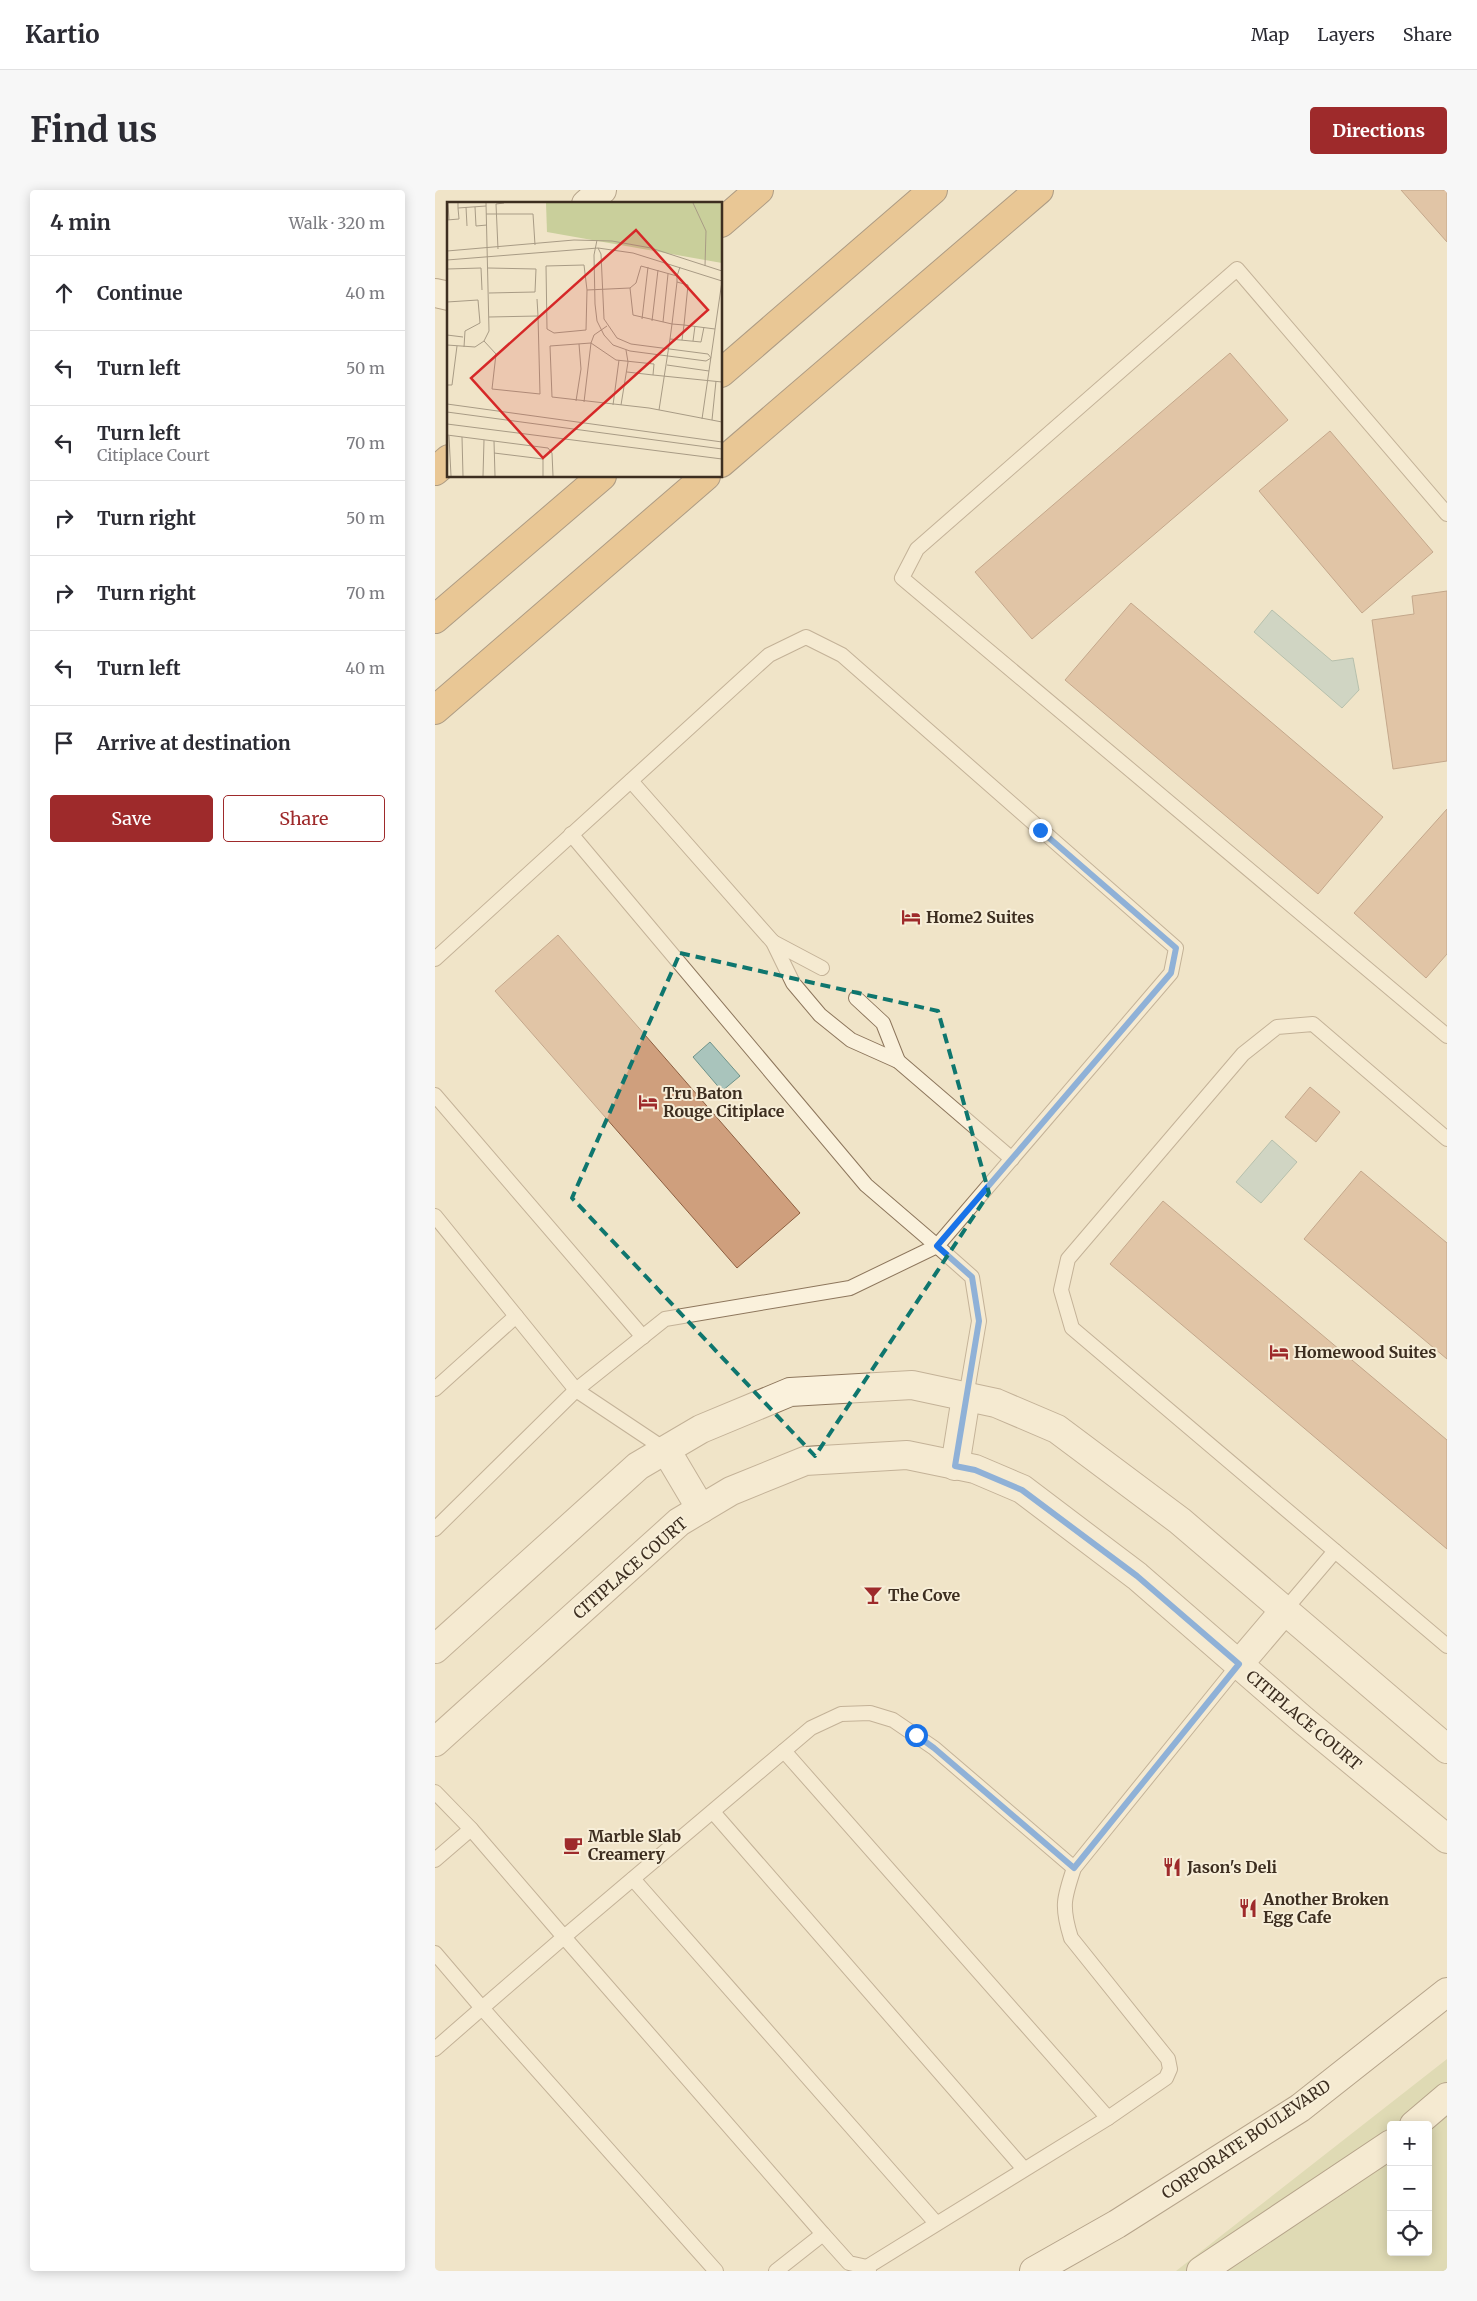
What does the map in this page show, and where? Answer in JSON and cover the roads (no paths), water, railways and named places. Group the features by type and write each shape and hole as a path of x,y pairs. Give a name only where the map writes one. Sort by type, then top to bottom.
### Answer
{"highway":[{"path":"723,221 759,190"},
{"path":"723,371 933,190"},
{"path":"723,461 1039,190"},
{"path":"435,471 447,461"},
{"path":"435,619 600,478"},
{"path":"435,710 704,478"}],"street":[{"path":"589,202 602,190"},
{"path":"435,1649 637,1466 701,1429 790,1392 912,1385 996,1403 1057,1429 1180,1521 1447,1749"},
{"path":"955,1466 966,1397"},
{"path":"666,1450 701,1509"},
{"name":"CITIPLACE COURT","path":"435,1742 679,1522 731,1491 805,1461 907,1456 975,1470 1022,1490 1137,1576 1447,1840"},
{"path":"1239,1664 1284,1611"},
{"name":"CORPORATE BOULEVARD","path":"1034,2271 1117,2224 1300,2108 1447,1992"},
{"path":"1419,2121 1447,2097"},
{"path":"1201,2271 1387,2147"}],"lane":[{"path":"1447,514 1237,269 917,549 902,578 1447,1036"},
{"path":"435,958 769,656 806,638 842,655 1176,948 1171,973 937,1246 850,1288 665,1319 576,1390 435,1528"},
{"path":"631,780 773,942 793,983 820,1015 851,1040 898,1061 1012,1159"},
{"path":"571,834 866,1185 972,1277 979,1321 966,1397"},
{"path":"773,942 821,968"},
{"path":"856,998 883,1023 898,1061"},
{"path":"1447,1139 1313,1024 1277,1027 1243,1054 1068,1259 1061,1290 1073,1328 1447,1646"},
{"path":"435,1095 643,1337"},
{"path":"435,1216 576,1390 666,1450"},
{"path":"435,1389 516,1316"},
{"path":"1284,1611 1335,1551"},
{"path":"435,1792 471,1829 849,2263 868,2269 936,2224 1108,2118 1166,2078 1170,2069 1168,2059 1071,1938 1066,1922 1064,1898 1074,1868 1239,1664"},
{"path":"435,2049 811,1728 841,1714 869,1713 893,1720 934,1748 1074,1868"},
{"path":"784,1751 1108,2118"},
{"path":"713,1812 1024,2169"},
{"path":"435,1860 471,1829"},
{"path":"633,1878 936,2224"},
{"path":"435,1954 716,2271"},
{"path":"776,2271 823,2234"}],"water":[{"path":"1272,610 1332,661 1353,658 1359,690 1342,708 1254,632"},
{"path":"710,1042 740,1076 722,1091 693,1057"},
{"path":"1272,1140 1297,1162 1261,1203 1236,1182"}],"place":[{"name":"Home2 Suites","path":"911,917"},
{"name":"Tru Baton Rouge Citiplace","path":"648,1102"},
{"name":"Homewood Suites","path":"1279,1352"},
{"name":"The Cove","path":"873,1595"},
{"name":"Marble Slab Creamery","path":"573,1845"},
{"name":"Jason's Deli","path":"1172,1867"},
{"name":"Another Broken Egg Cafe","path":"1248,1908"}]}
